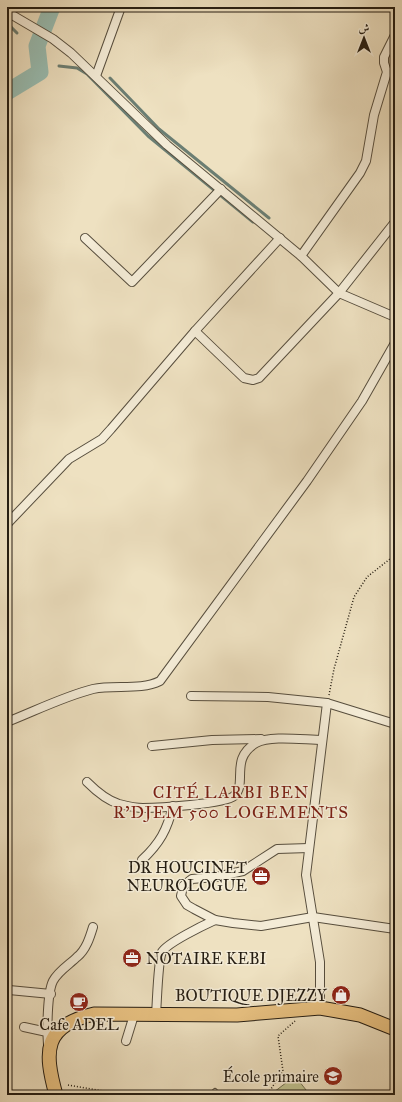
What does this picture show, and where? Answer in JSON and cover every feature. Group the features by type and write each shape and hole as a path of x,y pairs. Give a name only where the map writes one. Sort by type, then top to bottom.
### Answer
{"main road":[{"path":"56,1095 48,1068 48,1052 50,1042 67,1024 94,1014 236,1015 314,1008 360,1016 395,1029"}],"street":[{"path":"96,76 121,7"},
{"path":"7,12 52,39 96,76 167,145 280,238 338,293 395,317"},
{"path":"300,256 360,173 366,161 374,115 387,72 384,57 395,35"},
{"path":"85,238 132,282 221,189"},
{"path":"195,330 244,378 253,380 259,378 338,293 395,222"},
{"path":"7,524 69,459 102,439 195,330 280,238"},
{"path":"7,722 92,689 111,686 147,684 160,681 307,481 362,401 395,343"},
{"path":"191,696 268,697 327,703 395,724"},
{"path":"314,1008 320,962 306,875 321,768 322,740 327,703"},
{"path":"87,782 98,792 119,804 143,808 173,806 233,797 238,790 240,762 245,752 254,744 263,739"},
{"path":"152,746 212,740 322,740"},
{"path":"142,860 156,847 164,833 173,806"},
{"path":"309,848 277,849 243,871 216,877 192,879 186,882 181,891 183,901 194,909 215,920 261,926 313,918 395,929"},
{"path":"156,1014 162,952 179,940 215,920"},
{"path":"48,1052 47,1020 53,981 69,963 78,957 86,946 93,927"},
{"path":"9,990 51,994"},
{"path":"126,1042 134,1015"},
{"path":"24,1027 47,1032"}],"lane":[{"path":"211,1095 215,1091"}],"path":[{"path":"327,703 334,669 354,596 367,576 395,555"},
{"path":"262,1095 269,1092 283,1071 278,1036 314,1008"},
{"path":"68,1085 127,1095"}],"green space":[{"path":"295,1076 310,1095 270,1095"}],"waterway":[{"path":"7,92 40,72 37,46 52,7"},
{"path":"7,23 17,33"},
{"path":"59,66 77,68 87,74 148,136 253,222"},
{"path":"110,78 159,129 269,218"}],"place":[{"name":"DR HOUCINET NEUROLOGUE","path":"261,876"},
{"name":"NOTAIRE KEBI","path":"132,958"},
{"name":"BOUTIQUE DJEZZY","path":"341,995"},
{"name":"Cafe ADEL","path":"79,1002"},
{"name":"École primaire","path":"333,1076"}],"district":[{"name":"CITÉ LARBI BEN R'DJEM 500 LOGEMENTS","path":"231,802"}]}
